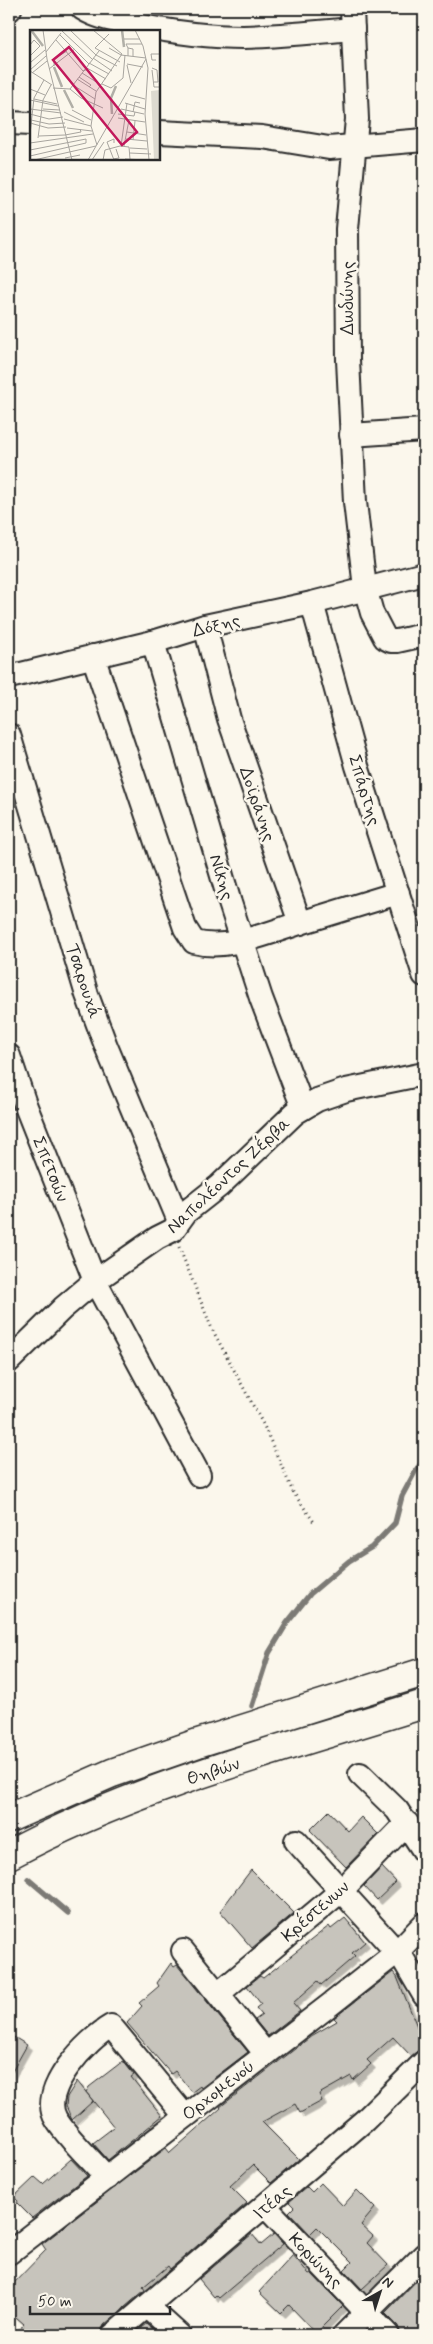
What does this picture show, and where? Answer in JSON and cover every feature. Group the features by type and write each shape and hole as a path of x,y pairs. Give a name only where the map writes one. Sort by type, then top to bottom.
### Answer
{"main road":[{"name":"Θηβών","path":"9,1818 112,1773 198,1743 424,1672"},
{"name":"Θηβών","path":"9,1855 50,1833 108,1807 203,1774 424,1704"}],"street":[{"path":"83,9 92,15 160,29 243,37 352,19"},
{"name":"Δωδώνης","path":"352,19 357,119 347,229 351,435 355,502 365,588 372,613 385,638 391,641 424,635"},
{"path":"9,123 30,124"},
{"path":"160,132 262,137 329,148 424,140"},
{"path":"351,435 424,430"},
{"name":"Δόξης","path":"9,677 153,642 205,626 312,603 424,574"},
{"name":"Σπάρτης","path":"312,603 357,766 424,975"},
{"name":"Δοϊράνης","path":"205,626 229,719 300,923"},
{"name":"Νίκης","path":"153,642 217,861 261,998 303,1108"},
{"path":"93,656 185,928 194,942 208,946 243,940 398,894"},
{"name":"Τσαρουχά","path":"9,735 87,995 176,1226"},
{"name":"Σπετσών","path":"9,1056 25,1104 95,1281 199,1475"},
{"name":"Ναπολέοντος Ζέρβα","path":"9,1361 63,1308 95,1281 176,1226 279,1127 303,1108 318,1100 346,1090 424,1074"},
{"path":"360,1774 397,1810 424,1851"},
{"name":"Κρέστενων","path":"218,1994 342,1890 407,1823"},
{"path":"296,1841 397,1952 424,1995"},
{"name":"Ορχομενού","path":"9,2253 397,1952 424,1924"},
{"path":"183,1951 266,2054"},
{"path":"107,2178 54,2118 53,2103 56,2085 77,2054 100,2032 111,2026 185,2116"},
{"name":"Ιτέας","path":"114,2335 266,2207 365,2120 424,2062"},
{"name":"Κορώνης","path":"266,2207 388,2335"},
{"path":"344,2335 424,2255"},
{"path":"148,2307 179,2335"}],"path":[{"path":"176,1226 212,1329 264,1426 292,1492 314,1522"}],"building":[{"path":"329,1811 348,1831 361,1817 378,1834 346,1867 310,1830"},
{"path":"382,1867 396,1882 377,1900 364,1886"},
{"path":"251,1870 294,1913 252,1948 220,1911"},
{"path":"345,1918 365,1942 352,1953 355,1956 321,1985 318,1981 293,2003 300,2011 268,2036 255,2020 262,2015 256,2008 261,2004 247,1986 260,1976 263,1978 329,1926 331,1929"},
{"path":"171,1963 174,1967 177,1965 248,2052 201,2088 200,2086 192,2092 175,2071 171,2074 127,2023 142,2006 139,2003 159,1986 157,1983"},
{"path":"393,1972 397,1977 418,2029 424,2022 424,2049 420,2049 411,2056 393,2037 367,2060 371,2064 353,2080 351,2076 319,2094 322,2101 300,2113 295,2104 262,2122 299,2159 271,2183 253,2165 230,2186 247,2203 170,2269 168,2266 143,2287 145,2290 104,2325 100,2335 14,2335 24,2324 9,2311 9,2288 46,2250 42,2244 166,2148 170,2153 220,2107 313,2035 337,2021 334,2018"},
{"path":"14,2037 27,2045 9,2077 9,2046"},
{"path":"123,2061 134,2075 131,2077 162,2116 108,2160 93,2143 114,2127 86,2092 89,2087"},
{"path":"77,2081 93,2101 72,2120 66,2106 67,2097"},
{"path":"71,2159 87,2176 32,2218 17,2203 18,2201 14,2197 35,2177 43,2184"},
{"path":"321,2183 343,2206 357,2190 375,2208 361,2225 373,2236 367,2243 388,2265 362,2289 344,2270 352,2262 317,2227 310,2234 289,2212 294,2207 289,2202 307,2187 312,2192"},
{"path":"252,2234 261,2245 274,2234 283,2244 219,2298 216,2295 214,2297 199,2279"},
{"path":"293,2255 309,2274 311,2273 343,2306 316,2333 289,2305 281,2313 259,2292"},
{"path":"424,2273 424,2335 401,2335 398,2326 385,2313"},
{"path":"147,2324 160,2335 133,2335"}],"waterway":[{"path":"252,1706 269,1653 287,1623 310,1594 349,1561 372,1547 395,1523 402,1496 416,1470 424,1460"},
{"path":"28,1879 68,1913"}]}
